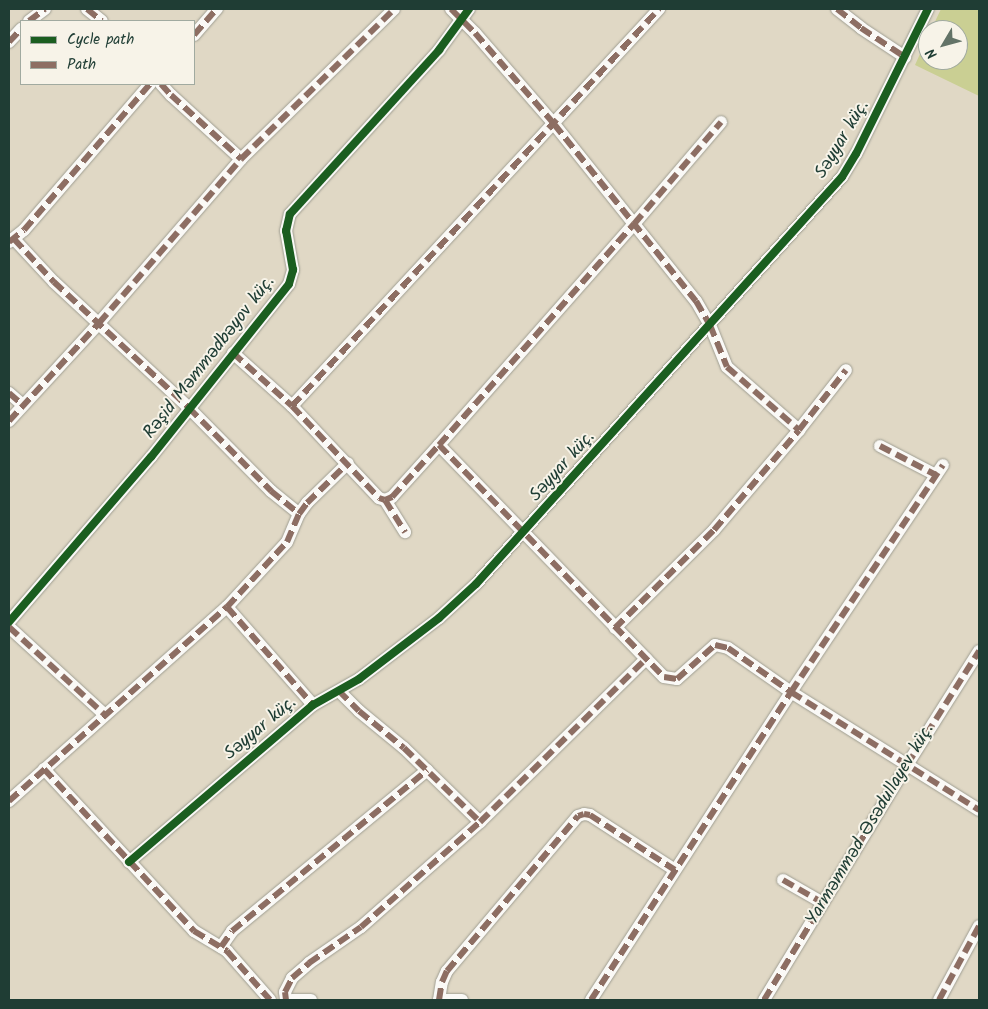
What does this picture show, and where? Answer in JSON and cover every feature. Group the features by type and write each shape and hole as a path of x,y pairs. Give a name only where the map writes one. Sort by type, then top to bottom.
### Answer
{"street":[{"path":"30,20 45,9"},
{"path":"87,9 101,20"},
{"path":"195,34 217,9"},
{"path":"9,421 99,323 242,159 394,9"},
{"path":"451,9 465,13 696,301 710,325 727,367 799,430"},
{"path":"292,406 660,9"},
{"path":"837,9 861,28 905,57"},
{"name":"Səyyar küç.","path":"128,862 313,705 359,679 457,603 525,532 842,177 856,154 928,9"},
{"name":"Rəşid Məmmədbəyov küç.","path":"9,622 151,457 292,278 293,270 286,231 290,214 439,50 465,13"},
{"path":"9,42 20,30"},
{"path":"149,85 24,230 11,240 189,408 271,491 299,514"},
{"path":"162,85 242,159"},
{"path":"385,500 392,497 439,445 634,224 720,122"},
{"path":"233,353 292,406 348,463 379,498 385,500 405,532"},
{"path":"615,628 714,530 799,430 846,370"},
{"path":"9,393 23,405"},
{"path":"439,445 664,677 677,679 710,648 715,645 722,646 791,692 979,810"},
{"path":"591,1000 791,692 939,470 880,446"},
{"path":"9,802 104,714 227,607 287,542 299,514 348,463"},
{"path":"227,607 313,705"},
{"path":"9,627 104,714"},
{"name":"Yarməmməd Əsədullayev küç.","path":"764,1000 907,765 979,652"},
{"path":"286,1000 286,992 292,978 309,962 361,927 480,822 646,660"},
{"path":"339,691 359,711 404,748 480,822"},
{"path":"44,769 128,862 194,931 205,940 221,947 237,960 270,1000"},
{"path":"221,947 232,931 427,770"},
{"path":"462,1000 439,1000 442,982 447,971 578,816 590,815 675,870"},
{"path":"783,880 823,903"},
{"path":"939,1000 979,926"},
{"path":"292,1000 311,1000"}],"green space":[{"path":"941,9 979,9 979,96 925,70 968,70 968,20 936,20"}],"marked path":[{"path":"30,20 45,9"},
{"path":"87,9 101,20"},
{"path":"195,34 217,9"},
{"path":"9,421 99,323 241,159 394,9"},
{"path":"451,9 475,33 554,124 696,301 710,325 727,367 799,430"},
{"path":"292,406 659,9"},
{"path":"837,9 861,28 905,57"},
{"path":"9,42 20,30"},
{"path":"9,242 24,230 149,85"},
{"path":"162,85 241,159"},
{"path":"233,353 292,406 379,498 385,500 392,497 634,224 721,122"},
{"path":"14,239 54,282 189,408 271,491 299,514"},
{"path":"615,628 714,530 799,430 846,370"},
{"path":"9,393 23,405"},
{"path":"439,445 664,677 677,679 715,645 728,648 791,692 979,810"},
{"path":"880,446 936,475"},
{"path":"9,801 227,607 287,542 299,514 307,503 348,463"},
{"path":"591,1000 791,692 943,465"},
{"path":"385,500 405,532"},
{"path":"227,607 313,705"},
{"path":"9,627 104,714"},
{"path":"764,1000 907,765 979,651"},
{"path":"286,1000 285,992 292,978 309,963 361,927 480,822 646,659"},
{"path":"339,691 359,711 404,748 480,822"},
{"path":"44,769 194,931 227,951 270,1000"},
{"path":"221,947 232,931 427,770"},
{"path":"439,1000 442,982 447,971 578,816 590,815 675,870"},
{"path":"783,880 823,903"},
{"path":"939,1000 979,926"}],"cycle path":[{"path":"9,622 151,457 289,284 293,270 286,231 290,214 439,50 469,9"},
{"path":"129,862 313,705 359,679 439,618 476,584 842,177 856,154 928,9"}]}
